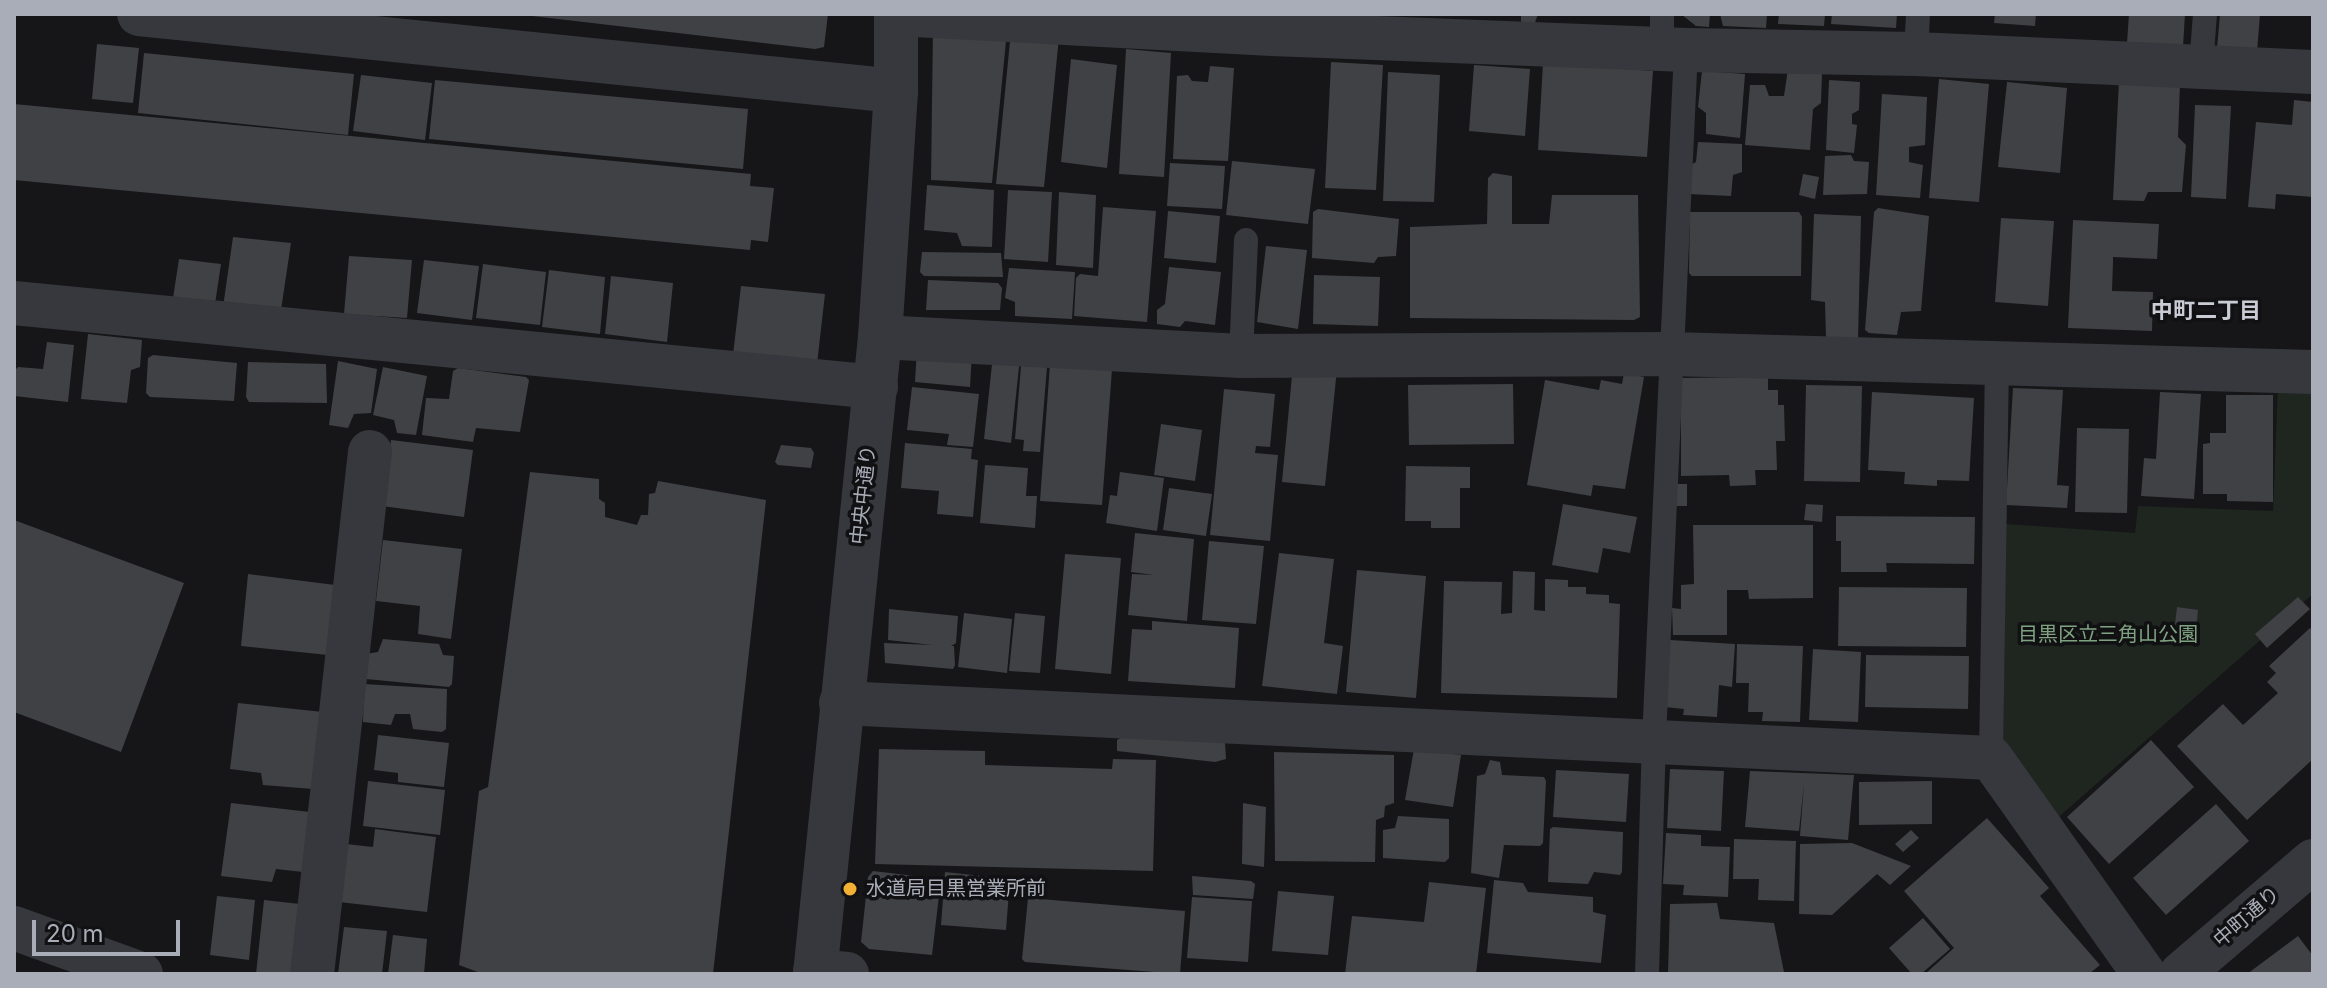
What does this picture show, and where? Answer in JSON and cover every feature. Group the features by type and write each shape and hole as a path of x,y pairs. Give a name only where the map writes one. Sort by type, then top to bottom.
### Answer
{"street":[{"path":"139,14 896,91"},
{"path":"896,14 1670,37 1917,34 2201,66 2313,72"},
{"name":"中央中通り","path":"826,973 841,703 880,337 896,91 896,14"},
{"path":"14,303 876,387"},
{"path":"880,337 1241,356 1671,354 2313,372"},
{"path":"312,974 370,452"},
{"path":"841,703 1654,739 1991,758 2144,974"},
{"name":"中町通り","path":"2181,974 2313,861"},
{"path":"14,928 141,974"}],"lane":[{"path":"2201,66 2205,14"},
{"path":"1647,974 1671,354 1670,37"},
{"path":"1241,356 1246,240"},
{"path":"1991,758 1997,361"}],"green space":[{"name":"目黒区立三角山公園","path":"2278,387 2313,388 2313,594 2054,821 2003,754 2006,524 2135,533 2138,506 2273,511"}],"building":[{"path":"515,14 828,14 824,47 815,49"},
{"path":"1521,14 1538,14 1534,25 1521,22"},
{"path":"1681,14 1710,14 1709,27 1696,26"},
{"path":"1720,14 1767,14 1766,28 1723,26"},
{"path":"1779,14 1825,14 1824,26 1778,24"},
{"path":"1832,14 1897,14 1896,28 1831,24"},
{"path":"1995,14 2036,14 2035,26 1994,23"},
{"path":"2129,14 2185,14 2183,47 2127,43"},
{"path":"2220,14 2260,14 2257,52 2217,49"},
{"path":"933,27 1007,31 992,183 931,180"},
{"path":"1011,31 1059,37 1044,187 996,184"},
{"path":"97,44 139,48 133,103 92,99"},
{"path":"1126,49 1171,53 1164,177 1119,174"},
{"path":"144,53 354,74 348,135 138,113"},
{"path":"1071,59 1117,65 1107,168 1061,162"},
{"path":"1331,62 1383,65 1376,190 1325,188"},
{"path":"1543,63 1653,71 1647,157 1538,150"},
{"path":"1474,65 1530,69 1525,136 1469,131"},
{"path":"1210,66 1234,68 1228,161 1173,159 1177,76 1188,75 1192,81 1208,82"},
{"path":"1788,69 1822,73 1821,103 1813,109 1810,150 1745,145 1750,85 1765,85 1769,96 1784,96"},
{"path":"1702,71 1745,74 1740,138 1706,134 1706,113 1698,107"},
{"path":"1388,72 1440,75 1434,202 1383,201"},
{"path":"361,75 432,83 425,140 353,131"},
{"path":"1939,79 1989,84 1979,202 1929,198"},
{"path":"435,80 748,109 743,169 429,139"},
{"path":"1829,80 1860,82 1859,110 1852,114 1852,124 1857,125 1854,153 1826,150"},
{"path":"2119,81 2180,84 2178,137 2186,145 2182,192 2148,192 2144,201 2113,200"},
{"path":"2007,82 2067,88 2060,173 1998,167"},
{"path":"1882,94 1927,97 1925,145 1909,147 1909,162 1923,165 1920,198 1876,195"},
{"path":"2294,100 2313,102 2313,197 2276,194 2275,209 2248,207 2256,122 2292,125"},
{"path":"14,104 751,174 750,186 774,188 768,242 751,240 750,250 14,180"},
{"path":"2195,105 2231,106 2226,199 2191,197"},
{"path":"1698,142 1742,144 1742,172 1733,175 1731,196 1688,194 1687,167 1696,162"},
{"path":"1851,155 1854,161 1869,162 1867,194 1823,195 1825,156"},
{"path":"1232,161 1315,169 1308,224 1226,215"},
{"path":"1170,163 1225,166 1222,209 1167,206"},
{"path":"1493,173 1512,176 1512,224 1549,224 1552,195 1638,195 1640,317 1634,320 1410,318 1410,227 1487,224 1488,178"},
{"path":"1803,174 1819,177 1815,199 1799,195"},
{"path":"927,185 994,190 992,247 962,246 957,233 924,230"},
{"path":"1008,190 1052,192 1048,262 1004,259"},
{"path":"1059,192 1096,195 1093,268 1056,265"},
{"path":"1103,207 1156,211 1147,322 1074,316 1076,278 1080,274 1098,276"},
{"path":"1878,208 1929,216 1921,311 1901,312 1897,335 1865,330 1874,212"},
{"path":"1318,209 1399,219 1396,256 1378,257 1374,263 1312,258 1313,212"},
{"path":"1168,211 1220,216 1216,263 1164,258"},
{"path":"1690,212 1799,212 1802,217 1801,276 1692,276 1689,273"},
{"path":"1814,214 1861,216 1858,340 1826,338 1825,302 1811,300"},
{"path":"2001,218 2054,221 2048,306 1995,302"},
{"path":"2073,220 2159,224 2157,259 2113,257 2112,291 2153,292 2152,331 2068,328"},
{"path":"233,237 291,243 281,310 223,307"},
{"path":"1266,246 1307,250 1298,329 1257,322"},
{"path":"922,252 1001,253 1003,277 924,276 920,272"},
{"path":"349,256 412,260 407,318 344,314"},
{"path":"179,259 221,264 215,304 173,298"},
{"path":"424,260 479,266 472,320 417,313"},
{"path":"483,264 546,272 540,325 476,318"},
{"path":"1169,267 1221,272 1215,325 1185,321 1180,327 1157,324 1157,310 1165,304"},
{"path":"1009,268 1075,272 1072,319 1015,316 1015,302 1005,298"},
{"path":"549,270 605,277 600,334 542,327"},
{"path":"1314,275 1380,277 1378,326 1313,324"},
{"path":"611,276 673,283 667,342 605,334"},
{"path":"928,280 998,283 1002,288 1000,310 926,310"},
{"path":"741,286 825,294 817,364 733,355"},
{"path":"88,334 142,340 140,367 131,370 127,403 81,399"},
{"path":"47,342 74,345 68,402 14,396 15,370 18,367 43,369"},
{"path":"917,348 972,352 970,387 915,382"},
{"path":"153,355 237,363 234,401 150,397 146,393 148,358"},
{"path":"993,355 1020,357 1011,443 984,439"},
{"path":"338,361 377,369 371,413 354,414 348,428 329,425"},
{"path":"248,362 326,364 327,403 249,402 246,397"},
{"path":"1050,364 1112,369 1102,505 1040,501"},
{"path":"1293,365 1337,369 1325,486 1282,482"},
{"path":"1021,366 1047,367 1040,452 1023,451 1024,440 1015,439"},
{"path":"383,367 427,376 416,435 397,433 394,420 373,415"},
{"path":"458,368 526,377 529,380 520,432 476,428 473,442 422,435 426,398 449,399 453,371"},
{"path":"1624,373 1644,377 1625,489 1593,485 1591,496 1527,485 1545,380 1599,390 1601,380 1622,384"},
{"path":"1768,377 1768,390 1778,390 1778,405 1784,405 1785,441 1776,441 1777,470 1755,470 1756,485 1730,486 1729,475 1681,476 1681,378"},
{"path":"1513,384 1514,444 1409,445 1408,385"},
{"path":"1806,385 1862,386 1860,482 1804,481"},
{"path":"912,387 979,394 973,447 947,445 949,434 907,430"},
{"path":"2013,388 2063,390 2057,485 2069,486 2067,508 2006,505"},
{"path":"1224,389 1275,394 1270,447 1256,446 1255,453 1278,455 1270,541 1210,535"},
{"path":"1872,392 1974,398 1969,481 1937,480 1937,486 1904,484 1905,472 1868,470"},
{"path":"2160,392 2201,394 2194,499 2141,496 2144,458 2156,459"},
{"path":"2226,395 2273,395 2273,502 2227,501 2227,494 2203,494 2203,444 2210,443 2210,433 2226,433"},
{"path":"1161,424 1202,430 1195,481 1154,475"},
{"path":"2077,428 2129,429 2127,513 2075,512"},
{"path":"391,440 473,450 464,517 382,506"},
{"path":"905,443 972,449 971,459 978,460 973,517 937,514 939,491 901,488"},
{"path":"781,445 811,448 814,453 811,468 778,465 775,462"},
{"path":"985,465 1028,468 1026,496 1037,496 1035,528 980,523"},
{"path":"1406,466 1470,467 1470,488 1460,488 1460,528 1431,528 1431,521 1405,521"},
{"path":"530,472 599,479 599,499 605,503 605,517 637,525 641,515 648,515 649,494 655,493 658,481 766,500 713,974 483,974 459,965 479,791 488,787"},
{"path":"1120,472 1164,478 1157,531 1106,523 1110,495 1117,496"},
{"path":"1673,484 1687,484 1687,506 1673,506"},
{"path":"1169,488 1212,494 1206,536 1163,530"},
{"path":"1563,504 1637,517 1630,553 1603,548 1598,573 1552,565"},
{"path":"1806,504 1823,505 1822,522 1804,520"},
{"path":"1836,516 1975,517 1974,564 1886,563 1887,572 1841,572 1841,541 1836,541"},
{"path":"14,520 184,583 121,752 14,712"},
{"path":"1693,525 1813,525 1813,598 1749,599 1748,590 1727,590 1727,635 1673,635 1672,608 1681,609 1681,585 1694,584"},
{"path":"1135,533 1194,539 1187,621 1128,615 1132,574 1154,575 1131,572"},
{"path":"383,540 462,549 451,639 418,634 420,606 376,601"},
{"path":"1209,541 1264,546 1256,624 1202,620"},
{"path":"1279,553 1334,559 1324,643 1343,646 1337,694 1262,686"},
{"path":"1065,554 1121,558 1111,674 1055,669"},
{"path":"1357,570 1426,576 1416,698 1346,692"},
{"path":"1513,571 1535,572 1534,610 1545,611 1545,579 1568,580 1568,587 1586,587 1586,594 1609,595 1609,603 1620,604 1617,698 1441,693 1444,581 1502,582 1501,614 1512,613"},
{"path":"248,574 335,585 328,655 241,646"},
{"path":"1839,587 1967,588 1966,647 1838,646"},
{"path":"2298,597 2310,609 2267,648 2255,634"},
{"path":"2177,607 2198,610 2195,644 2173,643"},
{"path":"889,609 958,616 956,643 951,646 954,646 953,669 885,663 884,643 932,645 888,640"},
{"path":"964,613 1012,619 1007,673 958,667"},
{"path":"1015,613 1045,616 1040,673 1009,671"},
{"path":"1152,621 1239,628 1235,688 1128,681 1132,629 1152,630"},
{"path":"2310,628 2313,631 2313,759 2247,820 2177,746 2223,704 2243,725 2278,693 2267,682 2276,673 2269,666"},
{"path":"383,639 439,644 443,655 454,656 452,684 449,687 366,679 366,654 378,652"},
{"path":"1670,640 1735,644 1732,687 1719,685 1717,717 1683,715 1684,709 1665,707"},
{"path":"1737,644 1803,646 1800,722 1762,721 1763,712 1748,712 1749,683 1736,683"},
{"path":"1813,649 1861,652 1858,722 1809,720"},
{"path":"1866,655 1969,656 1968,709 1865,707"},
{"path":"364,684 447,689 446,729 442,732 413,729 410,714 395,714 391,725 363,722"},
{"path":"238,703 323,712 313,789 263,785 261,773 230,769"},
{"path":"378,735 449,743 444,787 398,782 398,773 374,770"},
{"path":"1122,737 1225,742 1226,759 1215,762 1117,751 1117,740"},
{"path":"2151,740 2194,787 2109,864 2067,817"},
{"path":"879,749 985,751 985,765 1112,769 1113,759 1156,760 1153,871 875,864"},
{"path":"1414,749 1461,755 1453,807 1405,800"},
{"path":"1274,752 1394,755 1394,803 1385,806 1384,817 1376,820 1375,862 1275,861"},
{"path":"1490,760 1500,762 1502,775 1544,777 1546,781 1543,843 1540,846 1504,845 1499,878 1471,873 1477,776 1485,774"},
{"path":"1670,769 1724,771 1721,831 1667,828"},
{"path":"1556,770 1629,774 1626,822 1553,817"},
{"path":"1750,771 1854,775 1848,840 1800,836 1804,783 1799,831 1745,827"},
{"path":"368,781 445,790 440,835 363,826"},
{"path":"1932,781 1932,824 1859,825 1859,782"},
{"path":"231,803 310,812 303,872 276,869 272,882 221,876"},
{"path":"1243,803 1266,807 1264,867 1242,864"},
{"path":"2216,804 2249,841 2166,915 2133,878"},
{"path":"1398,816 1449,819 1449,858 1445,862 1383,858 1383,830 1395,828"},
{"path":"1987,818 2049,888 2040,896 2100,965 2089,974 1925,974 1954,948 1904,891"},
{"path":"375,829 436,837 427,912 339,902 346,844 373,847"},
{"path":"1550,829 1623,832 1620,875 1594,872 1588,884 1548,882"},
{"path":"1911,830 1919,838 1903,852 1895,844"},
{"path":"1666,833 1701,835 1701,846 1730,847 1728,897 1683,895 1684,885 1663,884"},
{"path":"1734,839 1796,841 1794,901 1758,900 1759,879 1733,879"},
{"path":"1852,843 1911,866 1890,885 1877,874 1832,915 1799,914 1800,844"},
{"path":"873,871 941,879 932,955 869,949 861,942 868,877"},
{"path":"945,872 1010,879 1006,930 941,925"},
{"path":"1192,876 1251,881 1255,884 1253,899 1193,895"},
{"path":"1494,880 1523,883 1528,892 1593,897 1593,912 1606,915 1601,963 1487,953"},
{"path":"1429,882 1486,888 1476,974 1345,974 1352,916 1424,922"},
{"path":"1278,891 1334,896 1328,955 1272,951"},
{"path":"217,896 255,900 249,960 210,955"},
{"path":"1192,897 1252,901 1248,962 1187,958"},
{"path":"1028,898 1185,911 1180,974 1025,962 1022,959"},
{"path":"264,900 300,904 293,974 256,974"},
{"path":"1717,903 1720,919 1774,923 1784,972 1668,974 1670,904"},
{"path":"1923,918 1950,949 1921,974 1912,974 1889,948"},
{"path":"344,927 387,931 382,974 338,974"},
{"path":"393,935 427,939 424,974 388,974"},
{"path":"2298,936 2313,956 2313,974 2247,974"}],"place":[{"name":"水道局目黒営業所前","path":"850,889"}],"district":[{"name":"中町二丁目","path":"2206,311"}]}
